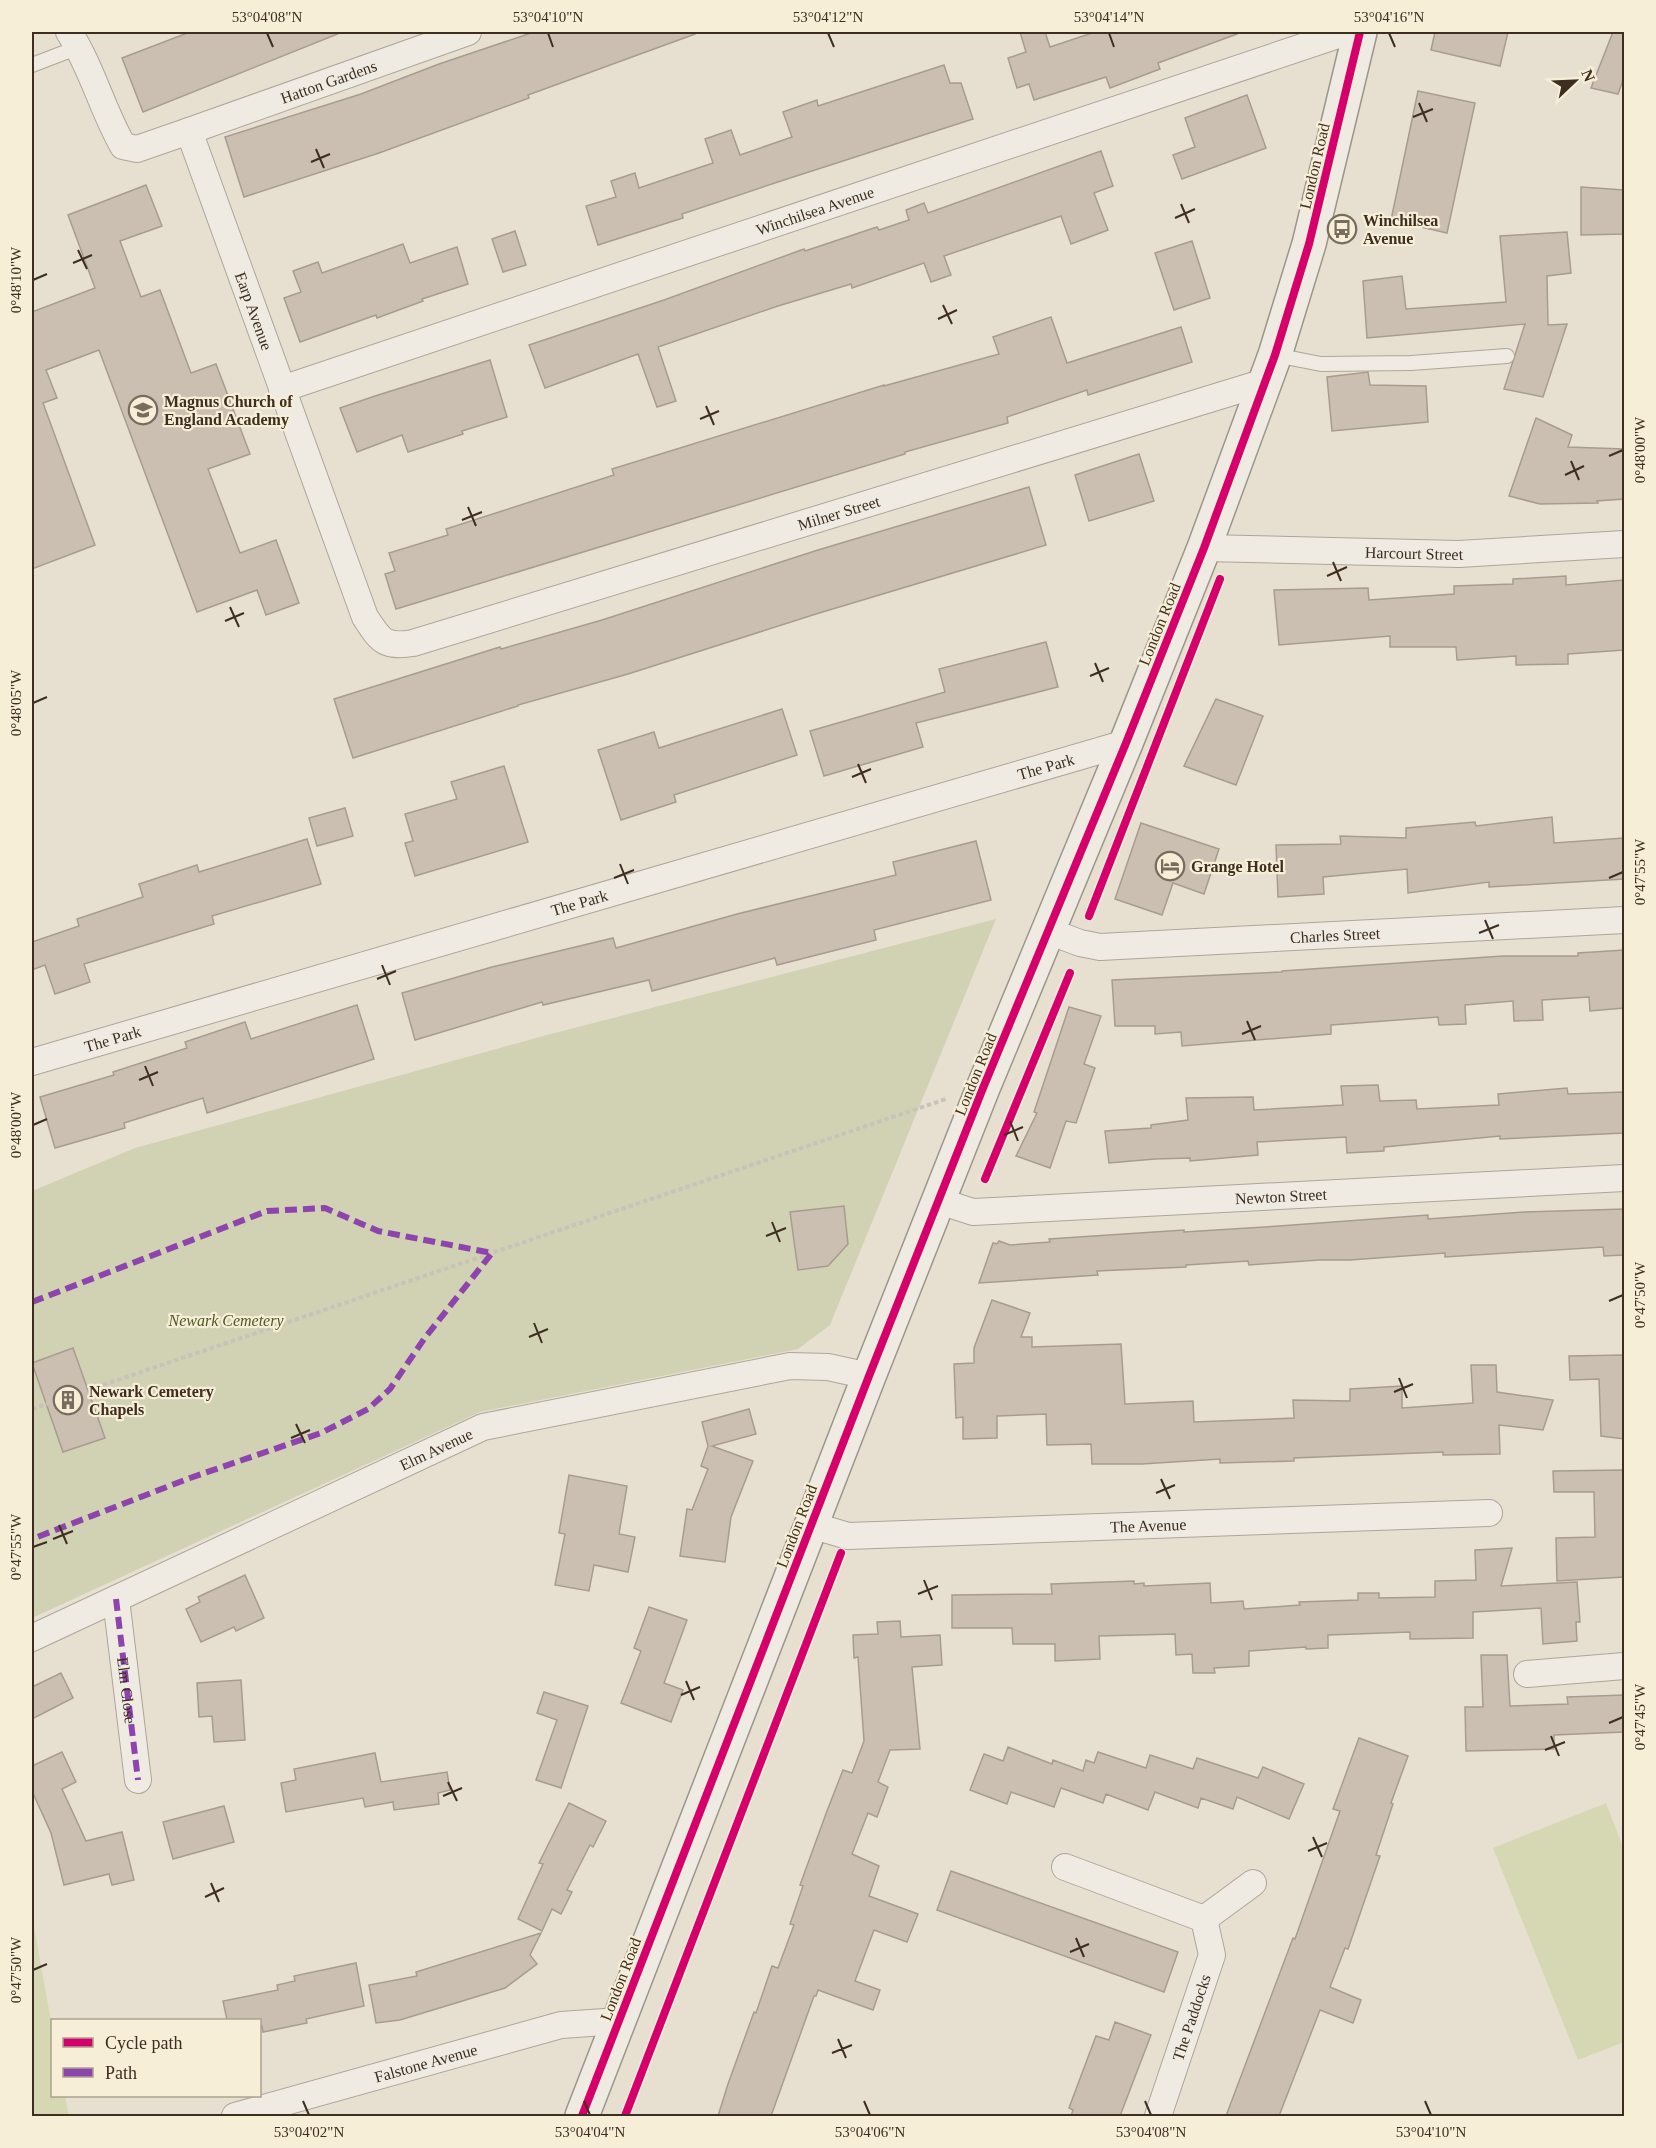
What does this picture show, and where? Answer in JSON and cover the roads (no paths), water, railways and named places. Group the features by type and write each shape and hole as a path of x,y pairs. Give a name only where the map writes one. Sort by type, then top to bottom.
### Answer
{"main road":[{"name":"London Road","path":"582,2116 983,1088 1204,548 1270,369 1309,244 1360,32"}],"street":[{"name":"Hatton Gardens","path":"189,131 468,32"},
{"name":"Winchilsea Avenue","path":"282,389 1347,32"},
{"path":"74,39 111,125 123,146 137,149 189,131"},
{"name":"Earp Avenue","path":"189,131 365,616 378,636 394,646 413,643"},
{"name":"Milner Street","path":"413,643 1270,369"},
{"name":"Harcourt Street","path":"1204,548 1460,554 1624,544"},
{"name":"The Park","path":"32,1062 1126,743"},
{"name":"Charles Street","path":"1048,931 1080,943 1100,946 1624,920"},
{"name":"Newton Street","path":"939,1201 973,1212 1624,1178"},
{"name":"Elm Avenue","path":"32,1638 483,1427 790,1366 828,1368 869,1376"},
{"name":"The Avenue","path":"811,1525 848,1536 1489,1513"},
{"name":"Elm Close","path":"116,1599 138,1780"},
{"path":"1527,1674 1624,1666"},
{"path":"1065,1867 1204,1919 1253,1883"},
{"name":"The Paddocks","path":"1158,2116 1212,1955 1204,1919"},
{"name":"Falstone Avenue","path":"235,2116 561,2025 619,2021"}],"lane":[{"path":"32,65 74,39"},
{"path":"1270,369 1322,364 1411,363 1507,356"}],"place":[{"name":"Winchilsea Avenue","path":"1342,229"},
{"name":"Magnus Church of England Academy","path":"143,410"},
{"name":"Grange Hotel","path":"1170,866"},
{"name":"Newark Cemetery Chapels","path":"68,1400"}],"park label":[{"name":"Newark Cemetery","path":"226,1320"}]}
